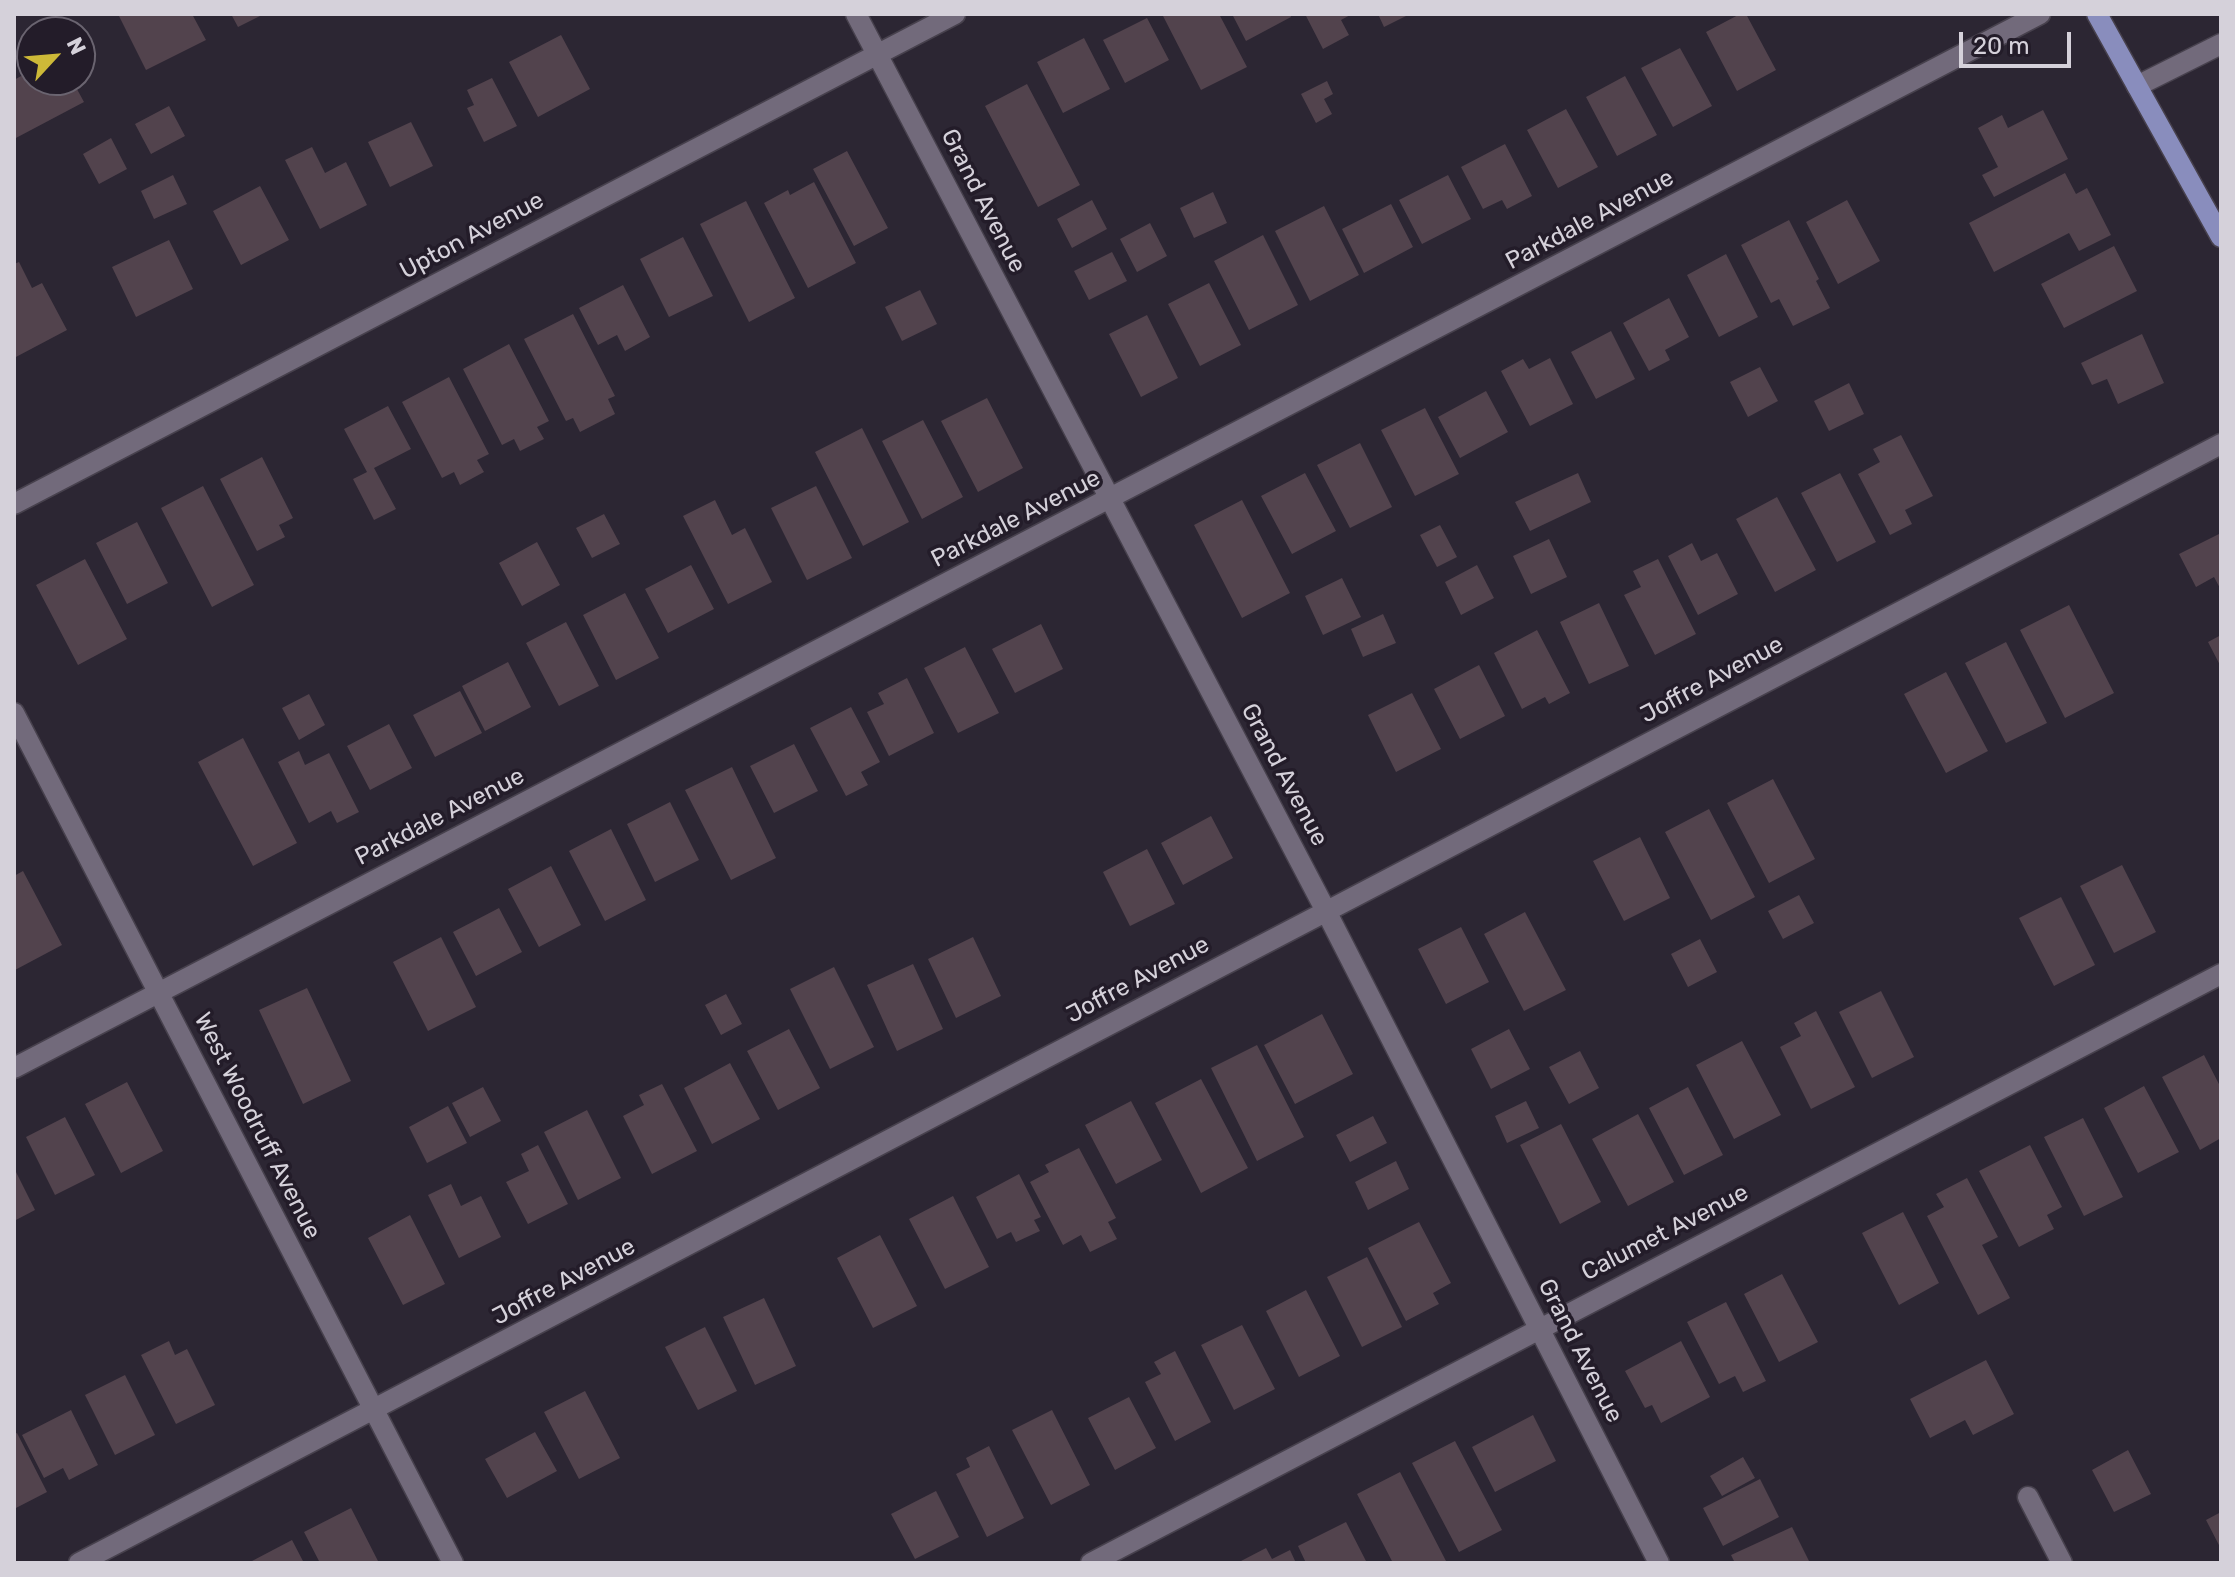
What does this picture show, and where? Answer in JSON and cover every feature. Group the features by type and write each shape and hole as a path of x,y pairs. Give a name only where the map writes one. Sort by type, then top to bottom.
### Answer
{"main road":[{"path":"2097,14 2221,237"}],"street":[{"name":"Grand Avenue","path":"856,14 1326,911 1659,1563"},
{"name":"Upton Avenue","path":"14,504 955,14"},
{"name":"Parkdale Avenue","path":"14,1068 2040,14"},
{"path":"2137,86 2221,44"},
{"name":"Joffre Avenue","path":"79,1563 2221,444"},
{"name":"West Woodruff Avenue","path":"14,713 453,1563"},
{"name":"Calumet Avenue","path":"1091,1563 2221,974"},
{"path":"2028,1497 2062,1563"}],"building":[{"path":"118,14 192,14 206,40 146,70"},
{"path":"231,14 264,14 238,27"},
{"path":"1162,14 1219,14 1247,67 1201,90"},
{"path":"1232,14 1290,14 1291,17 1246,41"},
{"path":"1305,14 1352,14 1341,20 1349,35 1323,49"},
{"path":"1378,14 1410,14 1384,27"},
{"path":"1740,14 1746,14 1776,70 1737,91 1706,32"},
{"path":"1147,18 1169,60 1125,83 1103,40"},
{"path":"561,35 590,89 538,117 509,62"},
{"path":"1084,38 1110,89 1063,113 1037,62"},
{"path":"1680,48 1712,106 1673,127 1641,68"},
{"path":"1625,76 1657,135 1617,156 1586,97"},
{"path":"492,78 517,126 484,142 467,108 474,105 467,90"},
{"path":"14,80 16,96 81,96 84,102 14,139"},
{"path":"1327,81 1333,94 1324,99 1332,114 1316,123 1301,94"},
{"path":"1027,84 1080,185 1038,207 985,106"},
{"path":"169,106 185,136 151,154 135,124"},
{"path":"1566,109 1598,167 1558,188 1527,130"},
{"path":"2043,110 2068,159 1994,197 1982,175 1998,167 1978,128 2002,115 2008,128"},
{"path":"411,122 433,166 390,187 368,142"},
{"path":"111,138 127,169 99,184 83,154"},
{"path":"1505,144 1532,196 1507,209 1502,200 1483,209 1461,167"},
{"path":"312,147 325,173 346,162 367,205 320,229 285,160"},
{"path":"847,151 888,228 854,246 813,169"},
{"path":"2065,173 2076,194 2087,188 2111,235 2079,251 2069,233 1994,272 1969,223"},
{"path":"173,175 187,204 154,219 141,191"},
{"path":"1448,175 1471,219 1422,244 1399,200"},
{"path":"814,182 856,263 808,288 764,203 788,190 790,195"},
{"path":"260,186 289,240 241,265 213,211"},
{"path":"1213,192 1227,223 1194,238 1180,208"},
{"path":"1092,200 1107,229 1072,248 1057,219"},
{"path":"1847,200 1880,261 1838,284 1806,222"},
{"path":"746,201 795,298 749,322 700,224"},
{"path":"1391,204 1413,247 1364,273 1342,229"},
{"path":"1324,206 1359,275 1310,301 1275,231"},
{"path":"1789,220 1830,308 1793,326 1779,299 1771,303 1741,245"},
{"path":"1150,223 1167,256 1137,272 1120,239"},
{"path":"1263,235 1298,305 1249,330 1214,261"},
{"path":"683,237 713,296 669,317 640,259"},
{"path":"169,240 193,289 136,317 112,267"},
{"path":"2114,246 2137,291 2064,328 2041,284"},
{"path":"1112,252 1127,281 1089,300 1074,271"},
{"path":"1726,254 1758,317 1719,337 1687,275"},
{"path":"19,262 32,288 42,283 67,330 14,358 14,264"},
{"path":"1209,283 1241,345 1200,366 1168,304"},
{"path":"623,285 650,337 625,351 617,335 598,345 579,308"},
{"path":"920,290 937,324 902,341 885,307"},
{"path":"1669,298 1689,337 1665,350 1670,360 1649,371 1623,323"},
{"path":"573,314 615,396 608,399 615,414 580,432 573,418 566,421 524,339"},
{"path":"1147,315 1178,378 1141,397 1109,334"},
{"path":"1611,331 1635,379 1596,399 1571,352"},
{"path":"2142,334 2164,383 2118,404 2107,379 2092,385 2081,363"},
{"path":"509,344 549,421 537,427 544,439 520,451 514,439 502,445 463,369"},
{"path":"1550,358 1573,404 1530,426 1501,371 1523,359 1529,369"},
{"path":"1760,367 1778,401 1748,417 1730,382"},
{"path":"449,377 489,454 477,460 484,472 460,485 454,472 442,478 402,402"},
{"path":"1849,383 1864,414 1829,431 1814,401"},
{"path":"1486,391 1508,432 1460,458 1438,417"},
{"path":"987,398 1023,468 978,492 941,421"},
{"path":"388,406 411,449 374,468 396,509 374,520 353,479 367,472 344,429"},
{"path":"1425,408 1459,474 1415,496 1381,430"},
{"path":"923,420 963,497 922,519 882,441"},
{"path":"862,428 909,522 863,546 815,452"},
{"path":"1901,435 1933,496 1905,510 1912,524 1890,535 1858,474 1880,462 1873,449"},
{"path":"1360,443 1392,507 1350,528 1317,465"},
{"path":"262,457 293,518 279,525 285,537 257,551 220,479"},
{"path":"1305,473 1336,531 1292,554 1261,496"},
{"path":"1578,473 1591,502 1530,531 1515,502"},
{"path":"1840,473 1876,542 1837,562 1801,493"},
{"path":"203,486 254,585 212,607 161,508"},
{"path":"816,486 852,558 807,580 771,508"},
{"path":"1777,497 1816,570 1775,592 1736,519"},
{"path":"715,500 732,535 745,528 772,582 728,604 683,516"},
{"path":"1242,500 1290,593 1242,618 1194,525"},
{"path":"604,514 620,544 592,558 576,528"},
{"path":"137,522 168,583 127,604 96,543"},
{"path":"1440,525 1457,557 1437,567 1420,535"},
{"path":"2221,533 2221,590 2214,577 2196,587 2179,554"},
{"path":"1549,539 1567,577 1531,594 1513,556"},
{"path":"537,542 560,585 522,606 499,563"},
{"path":"1692,543 1701,561 1717,553 1738,594 1698,615 1668,556"},
{"path":"85,559 127,639 78,665 36,585"},
{"path":"1658,559 1696,634 1655,655 1624,595 1641,587 1633,571"},
{"path":"691,565 714,609 668,633 645,589"},
{"path":"1477,565 1494,598 1461,615 1445,582"},
{"path":"1342,578 1361,617 1323,635 1305,596"},
{"path":"625,593 659,658 616,680 583,615"},
{"path":"1599,603 1629,666 1589,684 1560,622"},
{"path":"2069,605 2114,693 2065,718 2020,630"},
{"path":"1383,614 1396,643 1363,657 1351,629"},
{"path":"566,622 599,686 559,706 526,643"},
{"path":"1041,624 1063,669 1015,693 992,649"},
{"path":"1537,630 1570,693 1549,704 1545,697 1522,709 1494,653"},
{"path":"2221,635 2221,667 2208,642"},
{"path":"2006,642 2047,723 2006,743 1965,663"},
{"path":"965,647 999,713 958,733 924,668"},
{"path":"508,662 531,707 485,731 462,686"},
{"path":"1479,665 1505,716 1460,739 1434,689"},
{"path":"1946,672 1988,751 1946,773 1904,694"},
{"path":"907,678 934,733 889,756 867,712 884,704 878,693"},
{"path":"460,691 482,733 435,757 413,715"},
{"path":"1412,693 1441,749 1396,772 1368,715"},
{"path":"309,694 325,725 299,740 282,708"},
{"path":"851,707 880,762 861,772 868,785 846,796 810,728"},
{"path":"389,724 412,768 370,790 347,746"},
{"path":"243,738 297,843 253,866 198,762"},
{"path":"794,744 818,791 774,813 750,766"},
{"path":"299,751 305,765 329,753 359,812 337,823 331,811 309,823 278,762"},
{"path":"732,767 776,858 731,880 685,790"},
{"path":"1773,779 1815,859 1769,883 1727,803"},
{"path":"670,802 699,860 655,882 627,824"},
{"path":"1709,809 1755,897 1711,920 1665,832"},
{"path":"1211,816 1233,858 1183,885 1161,843"},
{"path":"611,829 646,900 605,921 569,851"},
{"path":"1640,837 1670,898 1624,921 1593,861"},
{"path":"1147,849 1175,904 1130,926 1103,872"},
{"path":"2122,865 2156,932 2114,953 2080,886"},
{"path":"551,866 581,925 539,947 508,889"},
{"path":"23,871 62,945 15,970 14,876"},
{"path":"1799,895 1814,923 1783,939 1768,911"},
{"path":"2061,897 2095,965 2054,986 2019,918"},
{"path":"499,908 522,952 476,976 453,932"},
{"path":"1525,912 1566,990 1524,1011 1484,934"},
{"path":"1461,927 1489,982 1446,1004 1418,949"},
{"path":"441,937 476,1007 428,1031 393,962"},
{"path":"973,937 1001,996 956,1018 928,959"},
{"path":"1700,939 1717,972 1688,987 1671,954"},
{"path":"913,964 943,1029 897,1051 867,985"},
{"path":"834,967 874,1047 830,1069 790,989"},
{"path":"307,988 351,1081 303,1104 259,1010"},
{"path":"1881,991 1914,1057 1872,1078 1839,1012"},
{"path":"726,994 742,1024 721,1035 705,1005"},
{"path":"1816,1011 1855,1087 1811,1109 1780,1047 1801,1036 1794,1023"},
{"path":"1322,1014 1353,1074 1295,1104 1264,1045"},
{"path":"789,1029 820,1088 778,1110 747,1051"},
{"path":"1509,1029 1530,1069 1491,1089 1471,1049"},
{"path":"1742,1041 1781,1115 1734,1139 1696,1065"},
{"path":"1257,1045 1304,1137 1257,1161 1211,1068"},
{"path":"1580,1051 1599,1088 1569,1104 1549,1067"},
{"path":"2204,1055 2221,1088 2221,1138 2200,1150 2162,1077"},
{"path":"730,1063 760,1119 712,1144 684,1088"},
{"path":"1201,1079 1248,1168 1201,1193 1155,1103"},
{"path":"127,1082 163,1151 121,1173 85,1104"},
{"path":"662,1084 697,1151 652,1174 623,1116 644,1105 639,1095"},
{"path":"2144,1086 2179,1152 2138,1173 2104,1108"},
{"path":"483,1087 501,1121 470,1137 452,1103"},
{"path":"1688,1087 1723,1155 1684,1175 1649,1108"},
{"path":"1131,1101 1162,1160 1116,1184 1085,1125"},
{"path":"1526,1101 1539,1128 1507,1143 1495,1116"},
{"path":"448,1106 467,1143 427,1163 409,1127"},
{"path":"587,1110 621,1178 578,1200 544,1132"},
{"path":"1638,1114 1674,1182 1628,1206 1592,1139"},
{"path":"1373,1116 1387,1143 1350,1162 1336,1135"},
{"path":"65,1117 95,1175 55,1195 26,1137"},
{"path":"2083,1118 2123,1197 2084,1216 2044,1137"},
{"path":"1561,1124 1601,1202 1560,1224 1520,1145"},
{"path":"538,1145 568,1204 528,1224 506,1182 529,1171 521,1154"},
{"path":"2030,1145 2062,1207 2047,1215 2054,1229 2019,1247 1979,1171"},
{"path":"1079,1148 1116,1218 1108,1222 1117,1239 1090,1252 1081,1235 1063,1245 1030,1182 1049,1172 1045,1165"},
{"path":"1396,1161 1409,1189 1368,1210 1355,1182"},
{"path":"14,1168 35,1210 14,1221"},
{"path":"1019,1174 1041,1217 1034,1220 1040,1231 1016,1242 1011,1232 997,1239 976,1197"},
{"path":"1967,1178 1998,1237 1982,1245 2010,1298 1978,1315 1927,1216 1944,1207 1936,1194"},
{"path":"451,1184 461,1206 481,1196 501,1237 459,1258 428,1195"},
{"path":"953,1196 989,1267 945,1289 909,1219"},
{"path":"1903,1212 1939,1283 1899,1305 1862,1233"},
{"path":"410,1215 445,1284 403,1305 368,1238"},
{"path":"1419,1222 1451,1283 1433,1293 1439,1304 1406,1321 1368,1248"},
{"path":"880,1235 917,1306 873,1328 837,1258"},
{"path":"1367,1257 1402,1327 1362,1347 1327,1277"},
{"path":"1782,1274 1818,1342 1779,1362 1744,1294"},
{"path":"1306,1290 1340,1356 1299,1377 1266,1311"},
{"path":"764,1298 796,1366 755,1385 723,1317"},
{"path":"1726,1302 1766,1381 1743,1392 1735,1376 1719,1384 1687,1322"},
{"path":"1242,1325 1275,1389 1234,1410 1201,1345"},
{"path":"705,1327 737,1391 698,1410 665,1347"},
{"path":"169,1341 175,1355 187,1349 215,1405 176,1424 141,1355"},
{"path":"1681,1341 1710,1397 1661,1423 1652,1405 1645,1408 1625,1371"},
{"path":"1175,1351 1211,1422 1175,1441 1145,1382 1161,1374 1154,1362"},
{"path":"1986,1360 2014,1414 1973,1435 1965,1420 1930,1438 1910,1399"},
{"path":"125,1375 155,1435 115,1455 85,1395"},
{"path":"585,1391 620,1458 579,1479 544,1412"},
{"path":"1129,1397 1156,1448 1115,1470 1088,1418"},
{"path":"71,1410 98,1465 69,1480 63,1468 44,1478 22,1435"},
{"path":"1052,1410 1090,1485 1051,1505 1012,1430"},
{"path":"1533,1415 1556,1461 1495,1492 1472,1447"},
{"path":"535,1432 557,1471 507,1498 485,1459"},
{"path":"17,1433 47,1492 14,1509 14,1434"},
{"path":"1455,1441 1502,1530 1459,1552 1412,1463"},
{"path":"989,1446 1024,1518 987,1537 956,1474 970,1467 966,1458"},
{"path":"2128,1450 2151,1494 2114,1512 2092,1470"},
{"path":"1743,1457 1755,1478 1722,1496 1710,1476"},
{"path":"1400,1472 1446,1561 1443,1563 1393,1563 1357,1494"},
{"path":"1760,1479 1779,1517 1723,1546 1703,1508"},
{"path":"936,1491 959,1537 915,1559 891,1514"},
{"path":"351,1508 379,1563 320,1563 304,1532"},
{"path":"2221,1512 2221,1549 2206,1520"},
{"path":"1346,1522 1367,1563 1306,1563 1298,1546"},
{"path":"1792,1527 1810,1563 1735,1563 1731,1555"},
{"path":"292,1540 304,1563 253,1563 252,1561"},
{"path":"1266,1548 1272,1559 1290,1550 1296,1563 1242,1563"}]}
